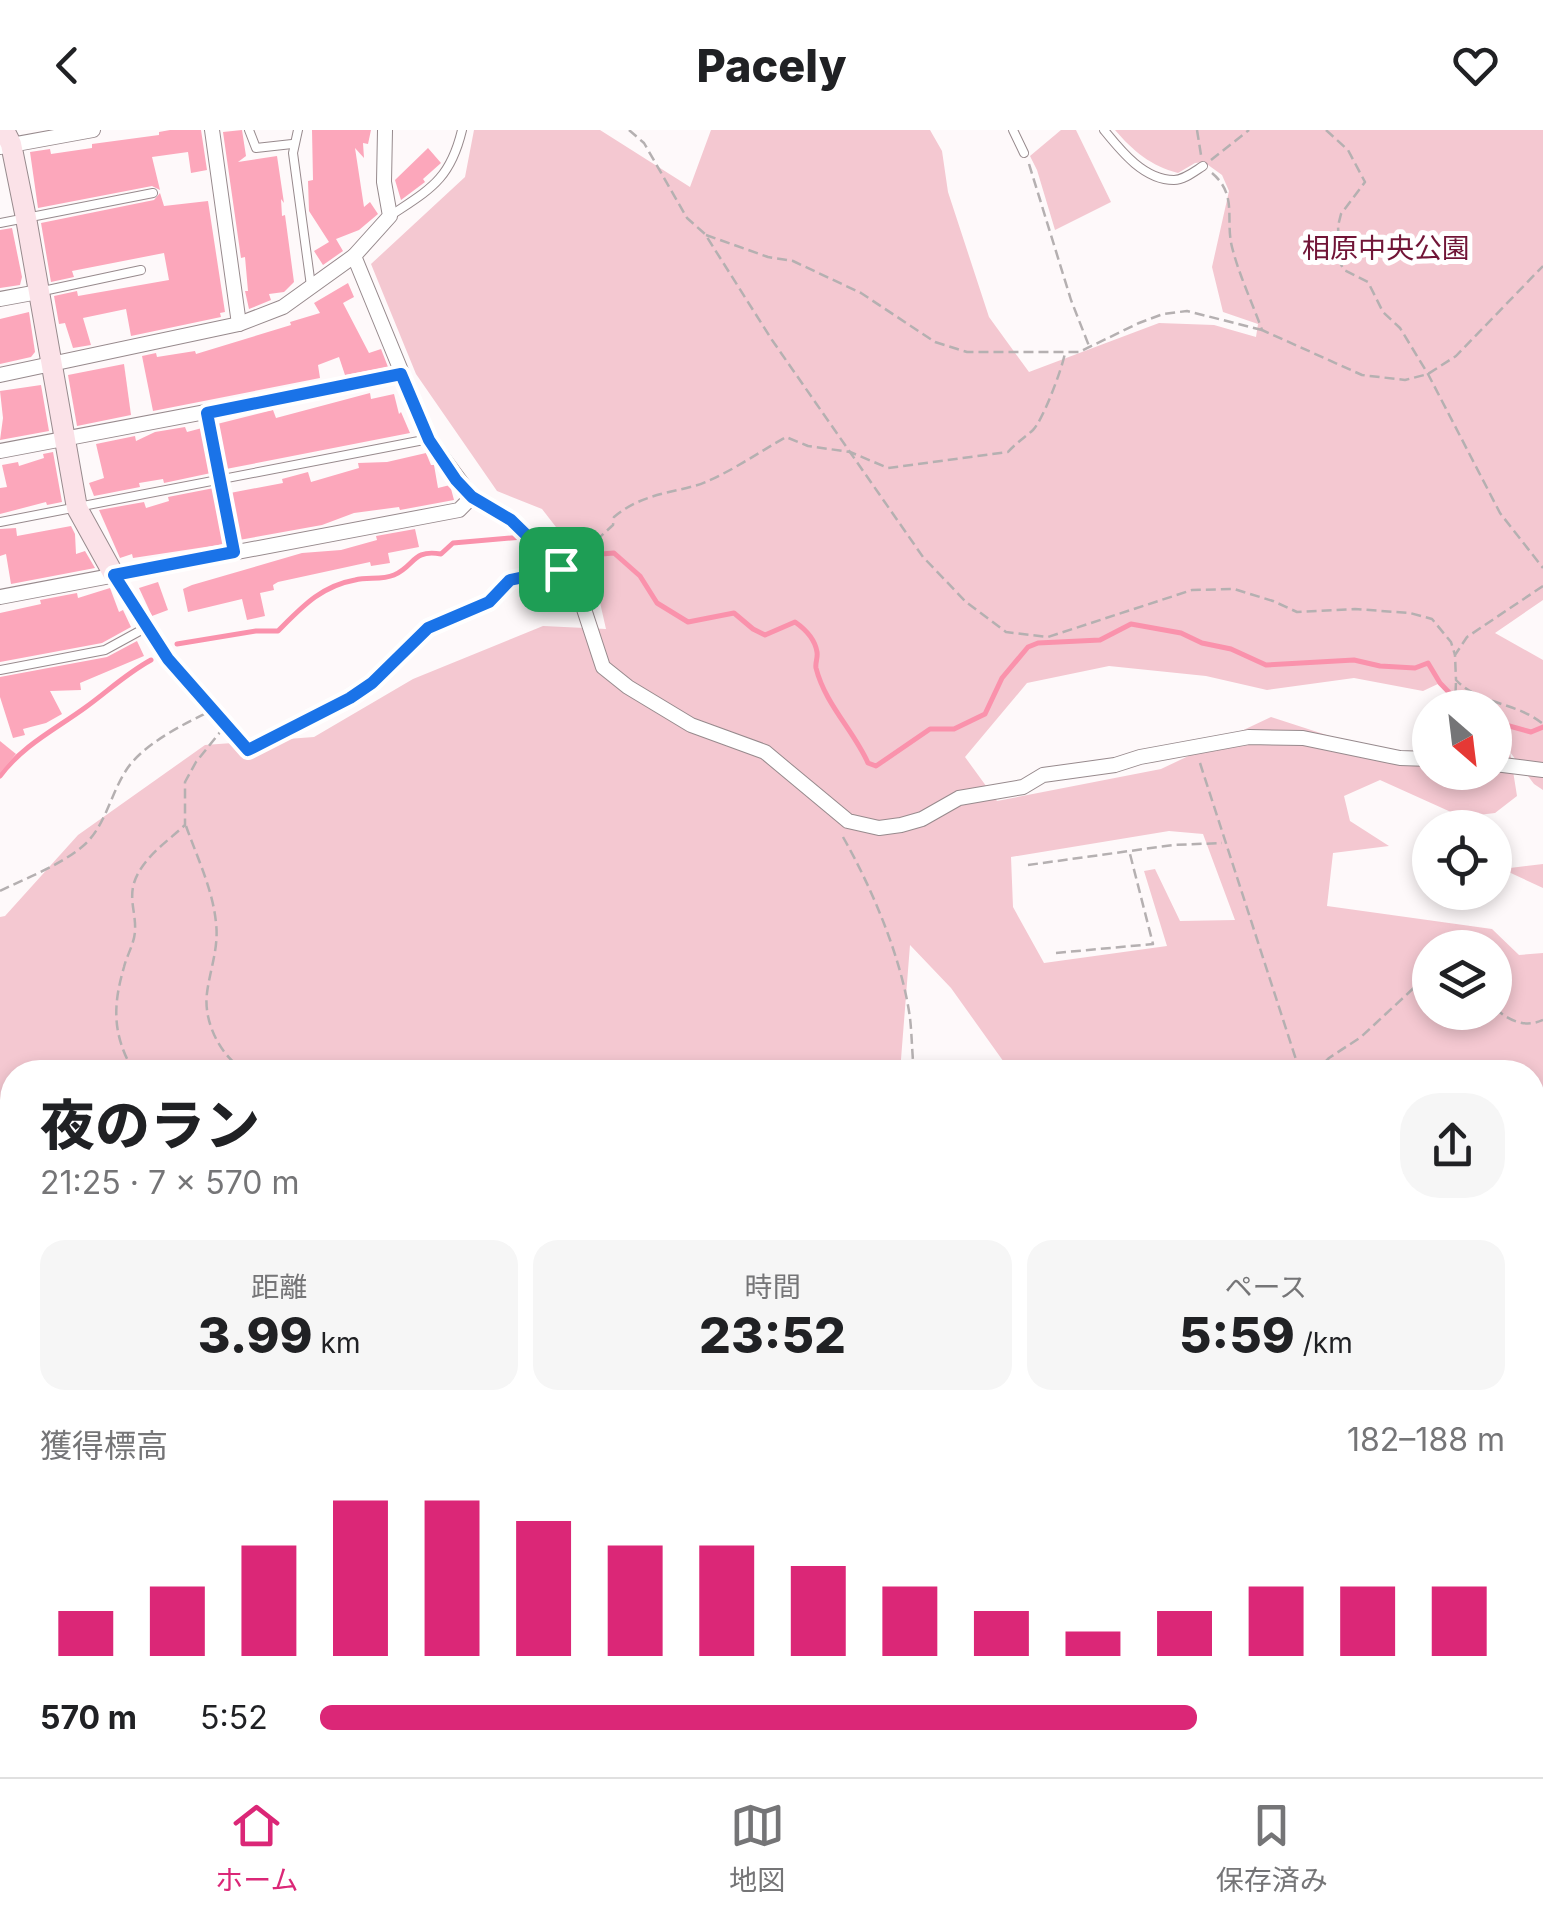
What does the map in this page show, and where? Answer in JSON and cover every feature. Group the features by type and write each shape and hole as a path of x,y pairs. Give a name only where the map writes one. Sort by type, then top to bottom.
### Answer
{"street":[{"path":"92,130 5,140 26,218 77,508 147,627"},
{"path":"212,130 239,324"},
{"path":"0,375 239,324 283,308 354,256 390,216 384,182 385,130"},
{"path":"354,256 429,440 472,497 512,522 561,569 583,606 594,632 598,656 610,675 691,725 765,752 848,822 878,828 900,825 922,819 959,798 1023,787 1043,774 1115,765 1249,737 1303,738 1412,758"},
{"path":"0,299 38,292"},
{"path":"0,451 401,374"},
{"path":"0,596 459,510 472,497"},
{"path":"1512,766 1543,770"}],"lane":[{"path":"250,130 256,148 292,144"},
{"path":"298,130 292,144 310,286"},
{"path":"390,216 437,184 448,171 462,130"},
{"path":"1013,130 1024,153"},
{"path":"1104,130 1138,167 1158,176 1173,180 1203,166"},
{"path":"0,223 153,194"},
{"path":"38,292 141,270"},
{"path":"207,413 234,552"},
{"path":"0,522 429,440"},
{"path":"0,670 105,650 147,627"}],"path":[{"path":"630,130 644,143 687,218 705,234 762,325 923,557 966,602 1006,632 1048,637 1192,590 1234,589 1297,612 1355,608 1432,619 1455,655 1456,690"},
{"path":"1197,130 1203,166 1227,191 1232,210 1231,244 1262,330"},
{"path":"1203,166 1248,130"},
{"path":"1326,130 1348,150 1365,182 1341,214 1340,263 1344,270 1368,282 1383,312 1400,328 1500,513 1543,568"},
{"path":"1024,153 1090,347"},
{"path":"705,234 768,258 793,261 861,294 906,326 967,352 1065,353 1090,347 1162,314 1187,311 1262,330 1362,375 1405,380 1428,374 1456,356 1543,266"},
{"path":"147,627 168,659 248,750 350,698 372,683 428,628 489,602 510,580 561,569 584,554 627,506 645,497 696,486 786,438 808,446 850,452 888,468 1008,452 1036,428 1058,383 1065,353"},
{"path":"1455,655 1467,637 1543,586"},
{"path":"1456,680 1467,691 1527,712 1543,724"},
{"path":"0,890 58,863 85,845 97,830 124,772 140,752 179,726 213,710"},
{"path":"226,724 185,782 186,824 216,923 216,956 206,996 210,1023 230,1060"},
{"path":"1196,747 1223,842 1296,1060"},
{"path":"832,810 868,888 899,976 910,1018 913,1060"},
{"path":"128,1060 114,1021 123,970 136,930 131,905 134,884 145,862 186,824"},
{"path":"1028,864 1223,842"},
{"path":"1056,953 1153,944 1130,853"},
{"path":"1327,1060 1362,1037 1412,990"},
{"path":"1512,1020 1528,1025 1543,1020"}],"green space":[{"name":"相原中央公園","path":"474,130 600,130 690,187 711,130 930,130 942,151 948,192 989,317 1029,372 1159,323 1214,325 1256,337 1258,324 1223,312 1212,267 1229,191 1222,175 1204,162 1178,173 1159,166 1115,130 1543,130 1543,600 1495,633 1543,660 1543,790 1512,755 1512,690 1449,690 1440,683 1418,690 1354,678 1267,690 1206,676 1109,666 1027,683 965,757 997,801 1161,769 1271,717 1412,763 1412,790 1512,790 1512,765 1517,796 1499,810 1446,810 1380,780 1344,796 1350,821 1389,846 1333,853 1327,906 1493,930 1412,930 1412,1030 1512,1030 1512,948 1519,955 1543,953 1543,1060 1002,1060 951,988 910,945 901,1060 0,1060 0,917 78,835 205,745 314,737 413,679 543,626 606,629 594,576 542,509 497,491 416,374 371,264 465,177","holes":["1169,831 1203,834 1235,920 1180,921 1155,869 1144,871 1167,946 1044,963 1013,907 1011,857"]},
{"path":"1061,130 1076,130 1111,202 1055,230 1030,156"},
{"path":"1543,864 1543,888 1512,874 1512,868"}],"building":[{"path":"170,130 201,130 207,170 191,173 188,152 152,157 160,190 152,186 38,208 30,152 50,149 51,154 92,148 92,144"},
{"path":"242,130 246,156 238,162 277,156 284,203 281,199 282,216 285,215 294,282 284,292 269,294 271,300 249,309 245,257 241,258 223,132"},
{"path":"312,130 371,130 368,144 363,143 364,158 355,148 364,207 370,202 378,214 359,230 336,239 343,251 323,265 314,251 329,242 309,211"},
{"path":"428,148 441,163 423,179 425,182 401,200 395,180"},
{"path":"160,193 164,206 208,201 225,312 220,313 221,317 131,336 126,309 83,318 91,345 73,348 65,323 59,324 54,296 77,291 78,296 169,280 164,253 72,271 74,277 51,282 41,223 154,200"},
{"path":"12,228 22,277 20,285 0,288 0,230"},
{"path":"348,283 354,297 343,303 369,353 381,349 388,367 345,375 339,357 318,365 320,378 153,411 142,356 195,351 196,354 291,325 290,322 320,313 314,303"},
{"path":"29,312 35,352 31,357 0,364 0,319"},
{"path":"124,364 131,415 77,426 68,375"},
{"path":"41,385 49,431 0,440 0,391"},
{"path":"370,393 371,399 394,394 410,433 226,469 217,424 273,410 276,418"},
{"path":"185,427 187,432 202,428 211,473 164,483 163,479 139,483 140,487 94,496 89,483 104,478 96,444 135,436 136,441 155,432"},
{"path":"53,452 62,502 46,502 0,514 0,488 7,487 2,465 18,462 19,466"},
{"path":"426,453 434,465 438,488 450,485 454,500 354,513 322,525 239,540 230,493 283,483 282,479 308,472 311,482 359,468 358,463 387,462"},
{"path":"214,488 225,544 120,558 99,510 144,502 146,508 169,501 168,497"},
{"path":"71,526 76,554 85,551 95,568 11,584 6,554 0,556 0,529 16,528 17,536"},
{"path":"415,529 419,547 388,553 390,563 371,566 370,562 278,582 273,585 274,590 260,593 265,616 247,620 242,599 188,612 183,589 192,585 302,553 341,550 377,540 376,536"},
{"path":"158,582 168,610 152,616 139,588"},
{"path":"110,588 119,612 123,610 131,627 102,643 0,662 0,613 41,604 40,600 77,593 78,598"},
{"path":"137,641 144,656 80,683 81,690 50,691 62,714 23,729 25,735 13,738 0,697 0,677 107,657"},
{"path":"0,741 16,754 0,773"}],"waterway":[{"path":"177,644 278,631 332,587 394,575 419,556 441,554 453,543 523,537"},
{"path":"533,537 556,542 576,556 614,553 640,576 657,603 688,622 734,613 765,635 795,622 814,643 816,668 826,694 868,763 876,766 930,729 954,729 985,714 1002,678 1028,647 1038,643 1100,640 1131,624 1181,633 1266,665 1354,660 1415,668 1428,663 1447,690"},
{"path":"0,776 29,746 151,660"},
{"path":"1512,727 1531,732 1543,727"}],"route":[{"path":"401,374 429,440 456,480 472,497 511,520 561,569 510,580 489,602 428,628 372,683 350,698 248,750 168,659 114,575 234,552 207,413 401,374"}]}
